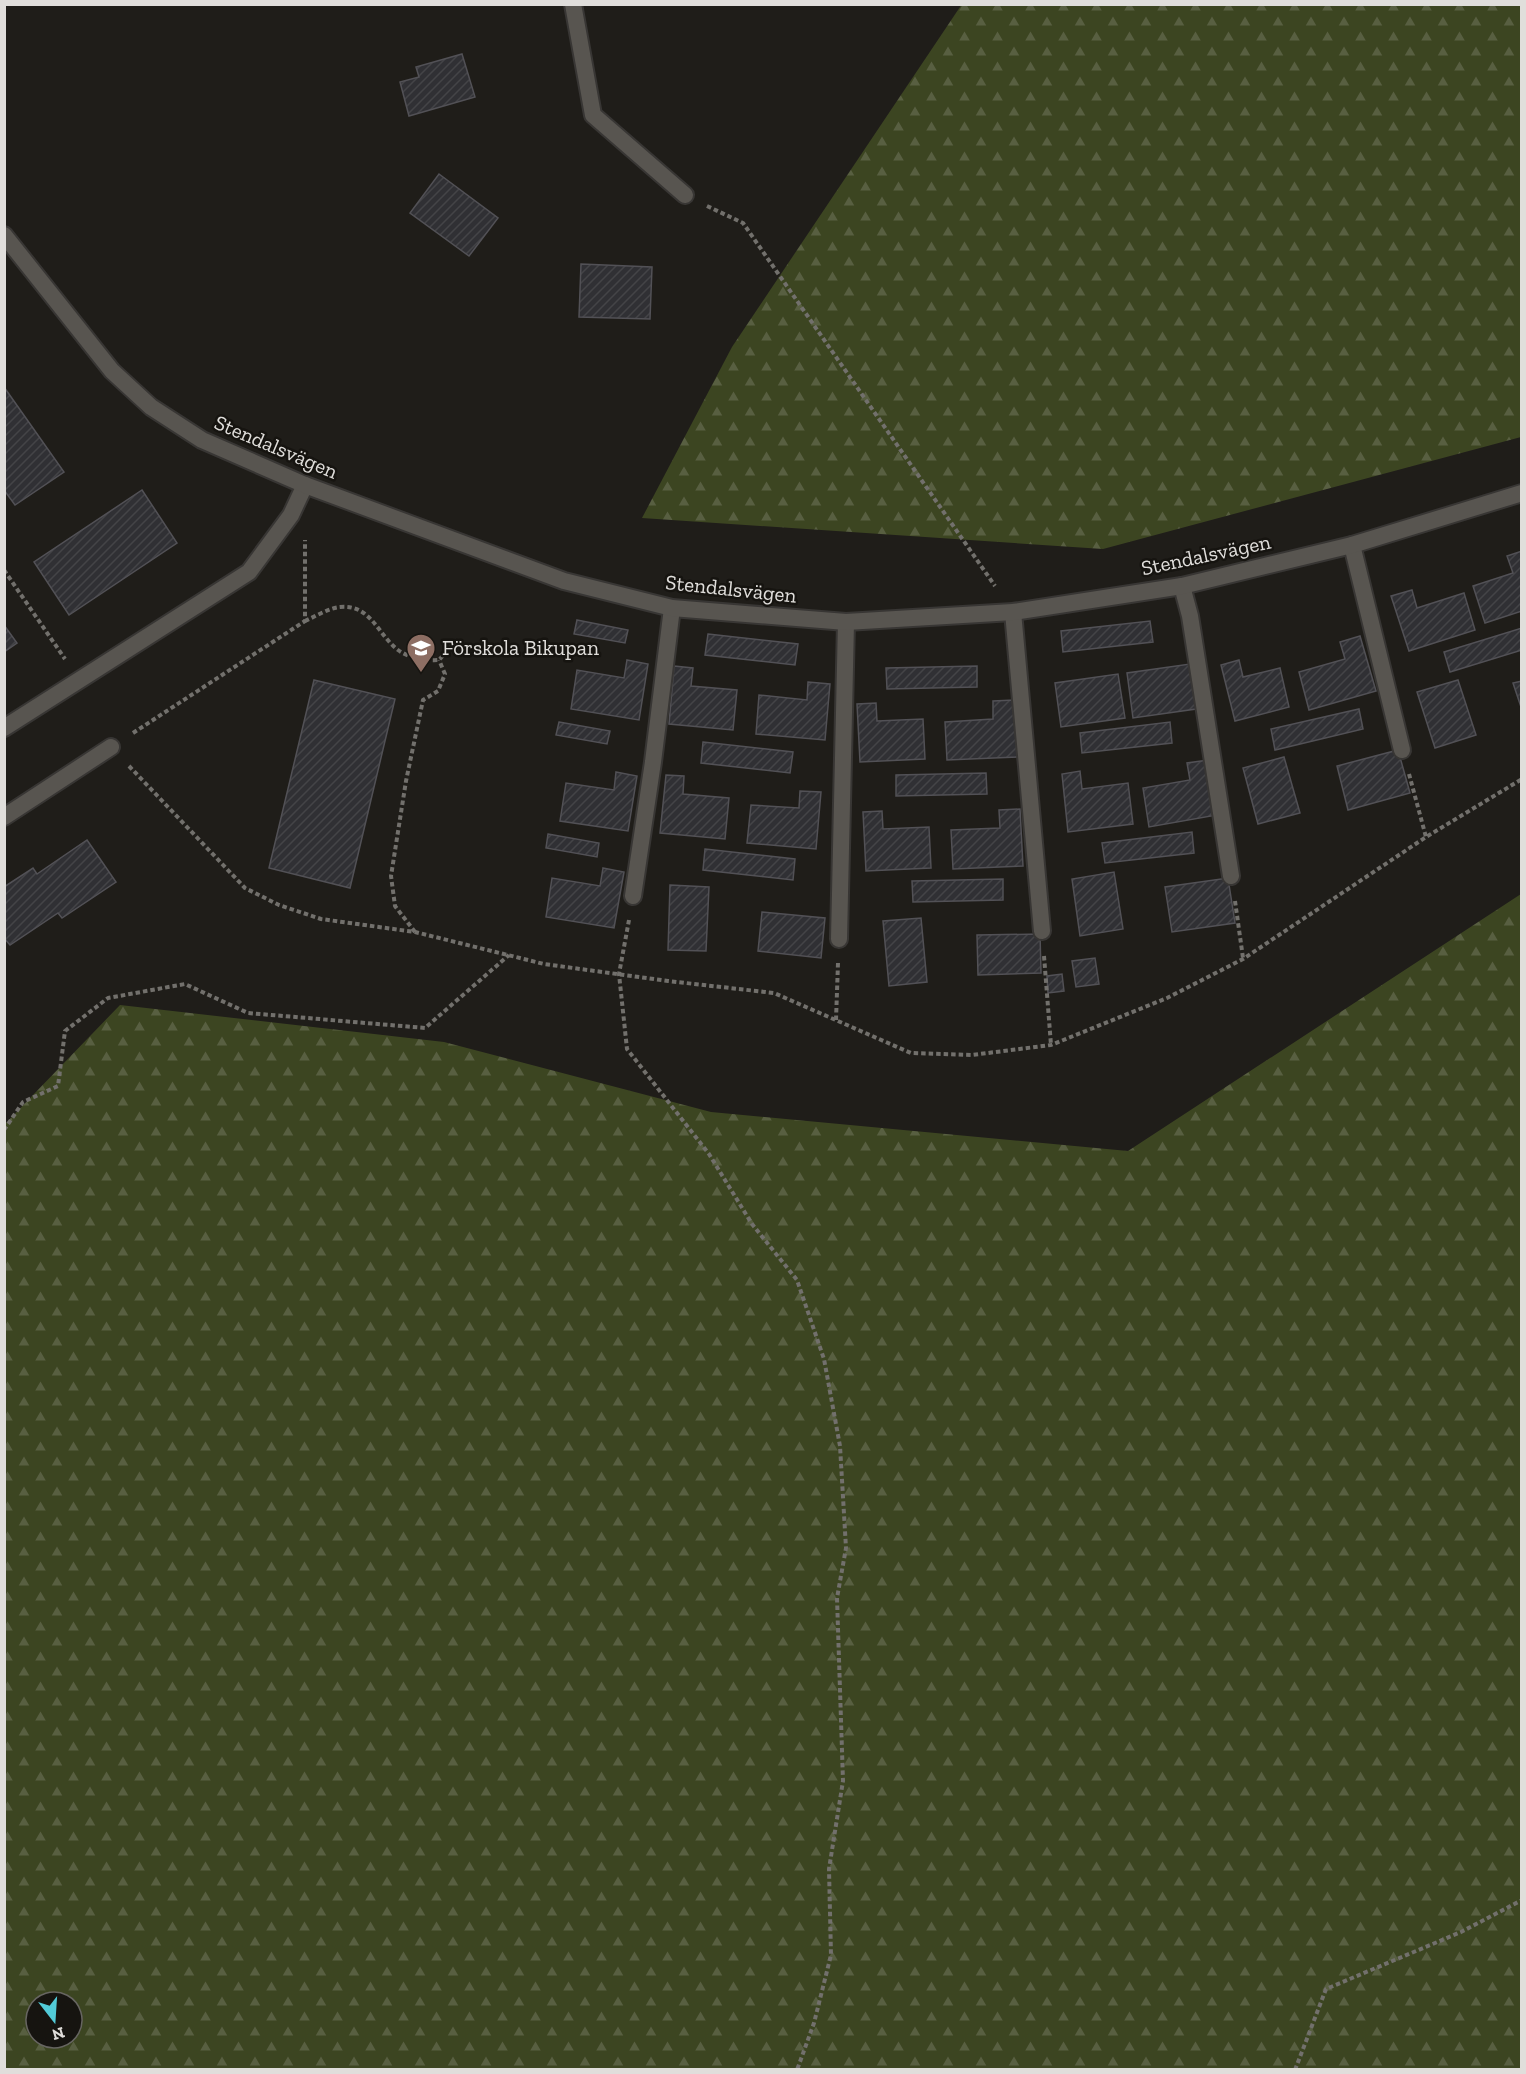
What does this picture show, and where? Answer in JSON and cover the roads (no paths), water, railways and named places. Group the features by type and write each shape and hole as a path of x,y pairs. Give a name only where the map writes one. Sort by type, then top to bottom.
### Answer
{"street":[{"path":"573,4 593,115 685,195"},
{"name":"Stendalsvägen","path":"4,235 112,371 151,407 202,440 305,485 564,581 672,608 846,622 1013,612 1182,586 1352,545 1521,493"},
{"path":"4,728 249,572 291,515 305,485"},
{"path":"1352,545 1402,750"},
{"path":"1182,586 1190,616 1232,876"},
{"path":"633,896 653,762 672,608"},
{"path":"1013,612 1042,931"},
{"path":"839,939 846,622"},
{"path":"4,817 111,747"}],"place":[{"name":"Förskola Bikupan","path":"421,674"}]}
